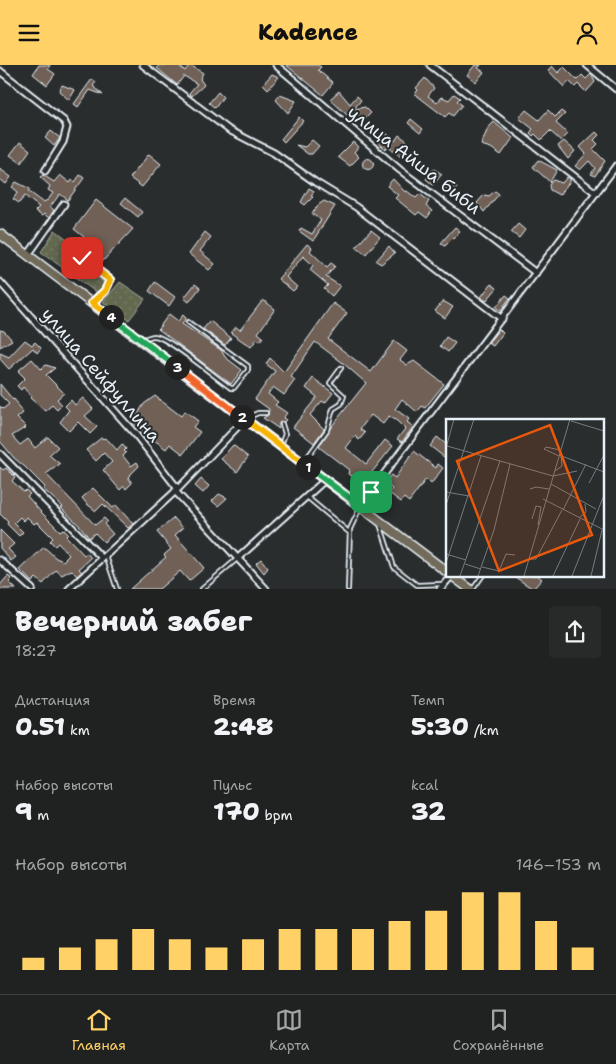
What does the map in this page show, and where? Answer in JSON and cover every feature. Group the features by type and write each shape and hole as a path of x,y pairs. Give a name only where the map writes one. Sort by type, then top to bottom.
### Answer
{"main road":[{"name":"улица Сейфуллина","path":"1,236 446,571"},
{"path":"454,577 472,589"}],"street":[{"path":"143,65 229,130 274,153 315,183 356,207 502,319"},
{"name":"улица Айша биби","path":"276,65 400,170 536,273"},
{"path":"430,65 596,193"},
{"path":"587,65 616,89"},
{"path":"0,71 64,121 67,127 63,142 45,171"},
{"path":"360,506 616,166"},
{"path":"28,255 64,204"},
{"path":"82,258 110,280 105,291 92,303"},
{"name":"улица Сейфуллина","path":"0,282 136,435 177,490 266,589"},
{"path":"69,589 177,490 246,419"},
{"path":"0,454 104,557"},
{"path":"238,557 325,479"},
{"path":"0,560 32,589"},
{"path":"440,589 449,577"}],"lane":[{"path":"141,340 154,336 168,342 212,375 231,388 234,388 248,370 248,366 188,322"},
{"path":"303,463 327,430 333,409 341,404 344,396 330,383 341,368"},
{"path":"246,419 258,413 266,413"},
{"path":"281,447 285,430 282,424"},
{"path":"307,496 350,533"},
{"path":"348,589 350,533 360,506"},
{"path":"379,520 394,567 417,585 444,584"},
{"path":"104,557 117,589"},
{"path":"202,589 238,557"},
{"path":"472,589 481,577"}],"green space":[{"path":"55,230 78,247 79,253 74,259 106,284 97,293 41,252"},
{"path":"120,282 145,299 129,320 103,302"}],"building":[{"path":"39,65 50,65 48,69 55,74 47,85 33,74"},
{"path":"159,65 178,65 185,71 190,65 203,73 200,79 204,85 192,96 189,93 197,84 184,76 177,85 157,68"},
{"path":"286,65 318,65 321,67 318,70 333,83 323,95"},
{"path":"475,65 481,65 478,68 484,72 476,82 467,75"},
{"path":"552,66 558,73 564,67 577,80 582,75 586,79 591,74 595,82 586,92 578,84 575,87 569,81 564,87 548,70"},
{"path":"272,74 279,77 268,89 263,84"},
{"path":"425,78 434,88 428,96 437,103 442,97 449,100 454,94 460,98 457,101 462,105 453,116 449,113 445,117 415,94 418,90 416,88"},
{"path":"92,79 96,82 93,86 103,95 90,90 78,107 74,104"},
{"path":"62,85 75,90 69,100 59,91"},
{"path":"339,91 350,104 357,96 361,100 354,109 365,107 371,113 364,120 353,110 348,116 330,99"},
{"path":"218,92 223,97 215,108 209,103"},
{"path":"280,95 296,101 288,113 276,100"},
{"path":"526,110 539,120 548,110 555,117 561,111 565,114 556,123 568,134 561,141 550,131 541,140 535,134 533,136 530,133 533,129 519,118"},
{"path":"299,117 303,121 284,142 281,139"},
{"path":"411,119 423,129 420,133 408,123"},
{"path":"494,122 513,138 501,155 491,148 481,145 488,128"},
{"path":"51,131 60,138 54,146 45,138"},
{"path":"596,132 599,135 594,140 598,144 593,149 605,161 595,176 591,174 595,168 589,161 580,170 575,166 586,154 580,147"},
{"path":"386,133 395,141 399,135 407,141 402,147 408,152 402,158 388,146 386,149 378,143"},
{"path":"312,140 319,146 312,154 308,154 296,145 305,147"},
{"path":"564,141 575,151 568,159 558,146"},
{"path":"20,142 30,150 21,163 10,155"},
{"path":"353,142 358,147 354,152 359,157 350,166 338,157"},
{"path":"149,154 161,164 142,187 130,178"},
{"path":"366,159 370,159 373,164 372,168 366,169 363,166 363,162"},
{"path":"538,160 557,170 550,182 533,167"},
{"path":"0,169 11,177 6,184 0,179"},
{"path":"434,169 442,174 433,185 426,179"},
{"path":"43,175 54,182 60,175 70,183 72,180 75,182 80,175 84,178 68,200 60,194 50,207 54,210 49,218 35,211 39,207 25,196 19,203 13,199 18,192 12,187 16,182 30,189 28,191 43,202 48,200 53,193 48,190 50,186 40,177"},
{"path":"567,177 571,180 559,195 550,190 549,185 553,180 562,183"},
{"path":"393,179 405,192 407,191 416,198 420,194 429,201 426,206 432,211 427,218 419,212 416,215 395,198 398,195 387,186"},
{"path":"448,180 457,187 452,194 443,187"},
{"path":"309,188 314,191 311,196 313,197 305,205 301,202"},
{"path":"495,191 499,194 484,212 477,203 484,195 489,196"},
{"path":"125,198 142,212 138,217 121,203"},
{"path":"96,200 133,229 102,262 79,244 84,237 74,229"},
{"path":"324,201 335,206 313,241 299,231 301,228 312,234 321,220 312,214 318,205"},
{"path":"518,224 525,230 519,238 511,232"},
{"path":"455,227 460,231 445,246 441,243"},
{"path":"371,230 380,237 366,254 356,247"},
{"path":"205,232 211,237 200,251 215,264 209,270 189,254"},
{"path":"307,244 312,248 310,251 327,267 331,263 335,266 326,277 340,286 332,296 324,289 328,285 310,270 313,265 303,256 286,277 297,287 293,291 278,279"},
{"path":"389,246 395,253 381,264 376,261"},
{"path":"155,282 175,297 169,306 149,291"},
{"path":"195,284 200,288 189,302 184,298"},
{"path":"491,284 497,288 486,301 481,297"},
{"path":"506,295 510,298 500,311 496,307"},
{"path":"263,300 275,309 258,333 263,337 260,341 257,339 251,347 231,333 236,327 240,330"},
{"path":"443,301 453,307 445,318 435,311"},
{"path":"333,303 347,313 328,339 371,372 394,341 407,351 400,360 407,365 414,361 444,384 425,408 422,406 417,412 402,399 395,409 409,419 407,422 413,427 402,442 397,439 405,429 397,421 389,416 383,424 371,415 360,429 365,433 359,440 355,436 346,448 366,464 385,440 393,446 364,482 348,474 349,470 319,447 331,427 366,383 343,363 315,342 291,377 295,380 284,395 273,387 268,394 278,402 275,405 287,413 283,418 286,420 279,423 279,429 263,418 268,415 269,409 255,399 275,371 266,364 270,358 284,372"},
{"path":"169,314 178,321 183,315 186,318 182,324 221,350 225,357 242,370 231,384 158,329"},
{"path":"210,321 231,338 225,345 203,329"},
{"path":"499,329 503,333 493,346 488,343"},
{"path":"0,330 4,331 12,340 0,347"},
{"path":"446,337 455,343 448,352 440,346"},
{"path":"25,340 32,345 35,342 41,348 37,353 33,348 9,369 0,359 0,353 9,357"},
{"path":"32,359 41,369 46,365 55,368 46,375 64,393 57,399 62,405 57,410 52,405 45,411 30,398 32,397 23,387 21,390 17,386 25,378 18,371"},
{"path":"313,378 333,393 325,403 322,401 310,415 324,429 314,443 293,427 317,397 306,388"},
{"path":"0,384 18,404 17,406 23,413 17,418 26,427 12,436 20,445 28,439 35,448 48,437 58,447 49,455 60,464 46,474 95,525 104,518 107,521 104,524 113,534 104,542 95,533 89,538 80,526 61,508 63,507 43,489 45,487 14,458 0,441 0,406 3,409 9,404 0,395"},
{"path":"155,396 181,416 185,411 198,421 193,427 200,432 183,454 170,444 166,449 132,423 144,404"},
{"path":"83,398 93,409 85,416 97,427 90,434 78,422 69,431 60,422 69,410 65,406 71,400 75,405"},
{"path":"437,437 446,444 446,454 444,457 430,446"},
{"path":"101,438 107,439 117,450 122,444 126,449 124,451 126,453 123,456 131,466 137,462 139,466 128,477 132,483 126,489 124,486 120,490 103,470 112,462 104,453 96,461 86,450"},
{"path":"233,445 248,457 237,472 221,459"},
{"path":"414,451 436,468 438,464 443,468 431,484 426,479 409,502 404,498 401,502 389,493 392,489 385,483 391,475 395,478"},
{"path":"0,467 3,470 6,468 15,477 12,481 24,492 26,490 30,494 27,496 39,510 60,531 63,529 68,534 66,536 84,555 87,553 91,558 79,569 82,572 77,576 71,570 62,575 56,570 43,584 36,578 32,582 20,570 44,547 56,558 63,561 69,555 58,543 55,546 50,541 53,538 37,522 34,524 27,517 24,521 20,517 14,523 23,532 19,536 7,524 8,522 0,514"},
{"path":"201,479 209,486 203,493 195,486"},
{"path":"93,488 113,508 116,505 133,524 128,528 103,504 96,511 87,504 82,498"},
{"path":"219,494 227,498 218,506 212,501"},
{"path":"174,518 183,528 175,535 204,568 189,581 180,571 159,589 130,589 166,557 164,555 171,549 157,532"},
{"path":"0,530 14,544 8,549 16,557 11,561 0,548"},
{"path":"261,559 268,568 264,573 256,563"},
{"path":"8,576 12,579 9,582 16,589 0,589 0,585"},
{"path":"515,577 540,577 542,579 533,589"}],"route":[{"path":"82,258 110,280 105,291 92,303 360,506 371,492"}]}
